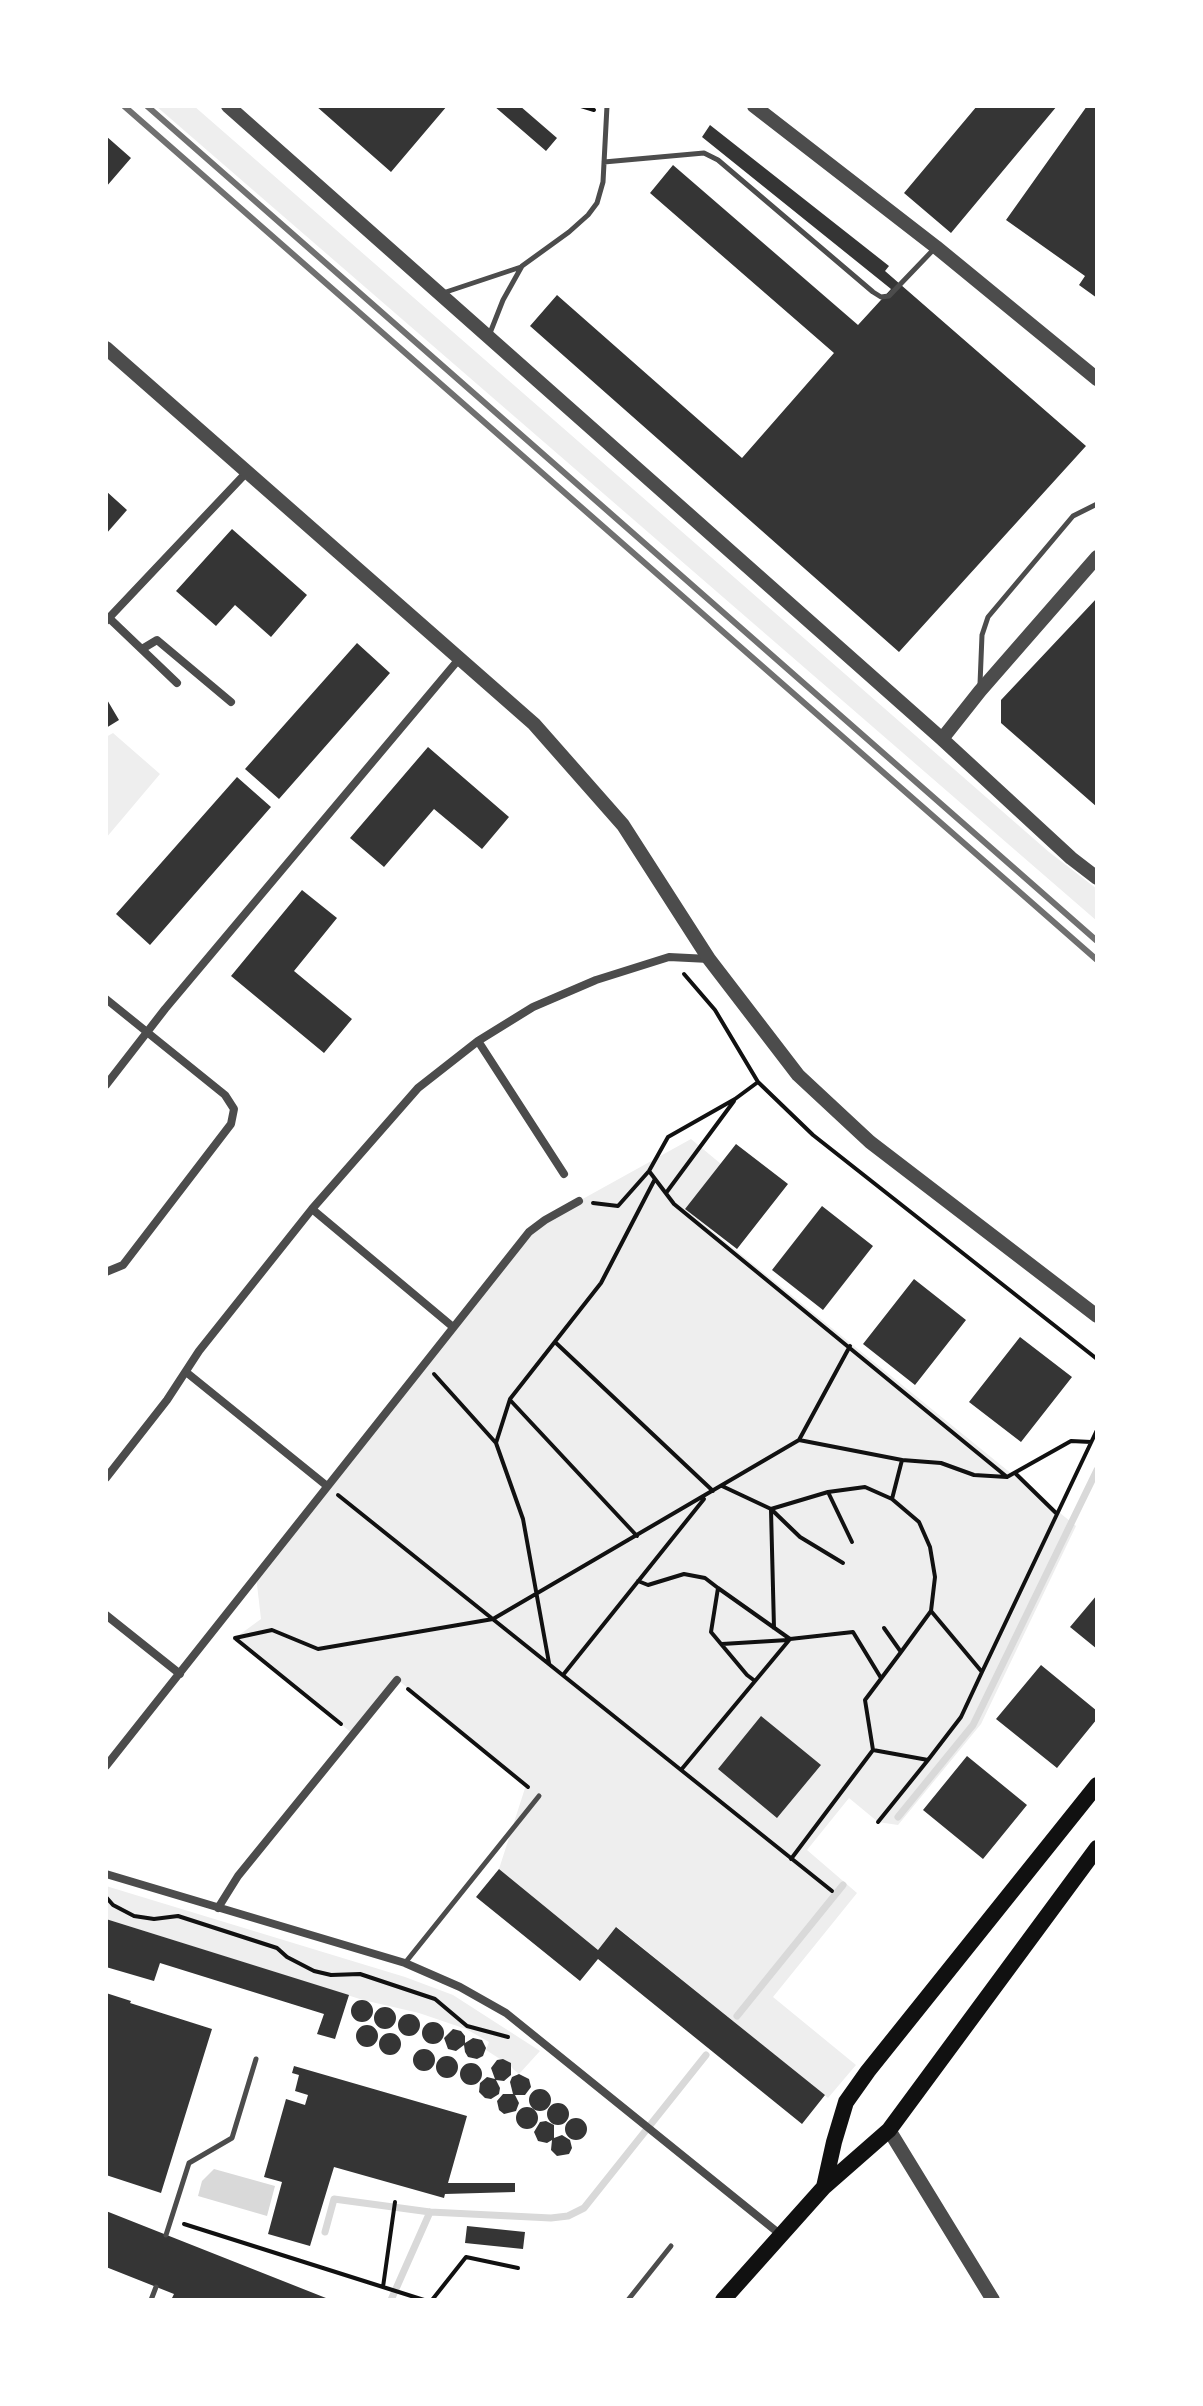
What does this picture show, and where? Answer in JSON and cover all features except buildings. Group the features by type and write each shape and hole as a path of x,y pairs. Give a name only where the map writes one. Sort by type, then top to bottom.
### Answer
{"main road":[{"path":"824,2187 846,2102 1097,1785"},
{"path":"723,2300 824,2187 889,2130 1097,1848"}],"street":[{"path":"228,106 1097,878"},
{"path":"754,106 936,247 1097,379"},
{"path":"106,348 534,724 623,825 709,959 798,1075 870,1142 1097,1316"},
{"path":"177,683 108,620 246,473"},
{"path":"942,739 1097,557"},
{"path":"142,649 157,640 231,702"},
{"path":"106,1085 459,659"},
{"path":"106,1478 199,1351 312,1209 418,1088 478,1041 533,1007 596,980 669,957 709,959"},
{"path":"106,999 225,1095 234,1109 231,1124 123,1265 106,1272"},
{"path":"478,1041 564,1174"},
{"path":"106,1766 529,1232 579,1201"},
{"path":"312,1209 453,1327"},
{"path":"186,1372 327,1486"},
{"path":"106,1615 180,1674"},
{"path":"218,1908 238,1876 397,1680"},
{"path":"106,1874 405,1963 460,1987 506,2013 781,2235"},
{"path":"889,2130 993,2300"}],"lane":[{"path":"442,294 522,266 588,215 597,203 603,182 607,106"},
{"path":"604,162 704,153 718,160 881,297 889,296 936,247"},
{"path":"490,336 503,300 522,266"},
{"path":"980,691 982,635 988,617 1073,516 1097,504"},
{"path":"405,1963 539,1796"},
{"path":"166,2235 189,2163 232,2138 256,2059"},
{"path":"628,2300 671,2246"},
{"path":"151,2300 156,2287"}],"path":[{"path":"579,1201 618,1206 649,1171 668,1137 735,1099 758,1082"},
{"path":"666,1193 735,1099"},
{"path":"649,1171 674,1204 1007,1477"},
{"path":"496,1443 510,1399 601,1283 655,1179"},
{"path":"555,1342 713,1491"},
{"path":"235,1638 272,1630 318,1649 493,1619 799,1440 850,1346"},
{"path":"424,1363 496,1443 523,1519 549,1664"},
{"path":"510,1399 637,1536"},
{"path":"878,1822 961,1717 1097,1430"},
{"path":"799,1440 902,1460 941,1463 974,1475 1007,1477 1071,1441 1091,1442"},
{"path":"892,1499 902,1460"},
{"path":"1016,1474 1057,1514"},
{"path":"327,1486 832,1891"},
{"path":"722,1486 771,1509 800,1537 843,1563"},
{"path":"771,1509 828,1492 865,1487 892,1499 919,1522 930,1547 935,1577 931,1611 865,1700 873,1750 791,1859"},
{"path":"828,1492 852,1542"},
{"path":"563,1675 706,1496"},
{"path":"771,1509 774,1628"},
{"path":"638,1581 648,1585 684,1574 705,1578 790,1639"},
{"path":"718,1588 711,1632 755,1681"},
{"path":"931,1611 982,1672"},
{"path":"219,1624 353,1734"},
{"path":"884,1628 901,1652"},
{"path":"722,1644 853,1632 881,1678"},
{"path":"681,1770 790,1639"},
{"path":"397,1680 539,1796"},
{"path":"873,1750 928,1760"},
{"path":"106,1897 113,1905 134,1916 154,1919 178,1916 277,1948 301,1966 314,1971 331,1975 360,1974 435,1999 467,2026 512,2038"},
{"path":"383,2287 395,2202"},
{"path":"171,2220 424,2300"},
{"path":"432,2300 466,2257 518,2268"}],"shaded area":[{"path":"156,106 194,106 1049,852 1097,889 1097,921"},
{"path":"113,733 160,774 106,838 106,737"},
{"path":"691,1139 721,1164 685,1209 1076,1526 981,1724 898,1825 878,1822 849,1798 807,1850 857,1893 773,1997 856,2065 828,2098 617,1927 598,1950 499,1869 526,1785 398,1680 353,1734 235,1638 261,1619 256,1576 529,1232"},
{"path":"106,1886 405,1977 453,1995 540,2051 519,2074 508,2061 486,2050 489,2042 466,2029 106,1919"},
{"path":"214,2169 275,2186 267,2216 198,2196 202,2181"}],"waterway":[{"path":"898,1817 973,1725 1097,1470"},
{"path":"737,2016 843,1885"},
{"path":"325,2232 334,2199 430,2212 551,2218 568,2216 584,2208 706,2055"},
{"path":"391,2300 430,2212"}],"railway":[{"path":"124,106 1097,960"},
{"path":"147,106 1097,941"}]}
